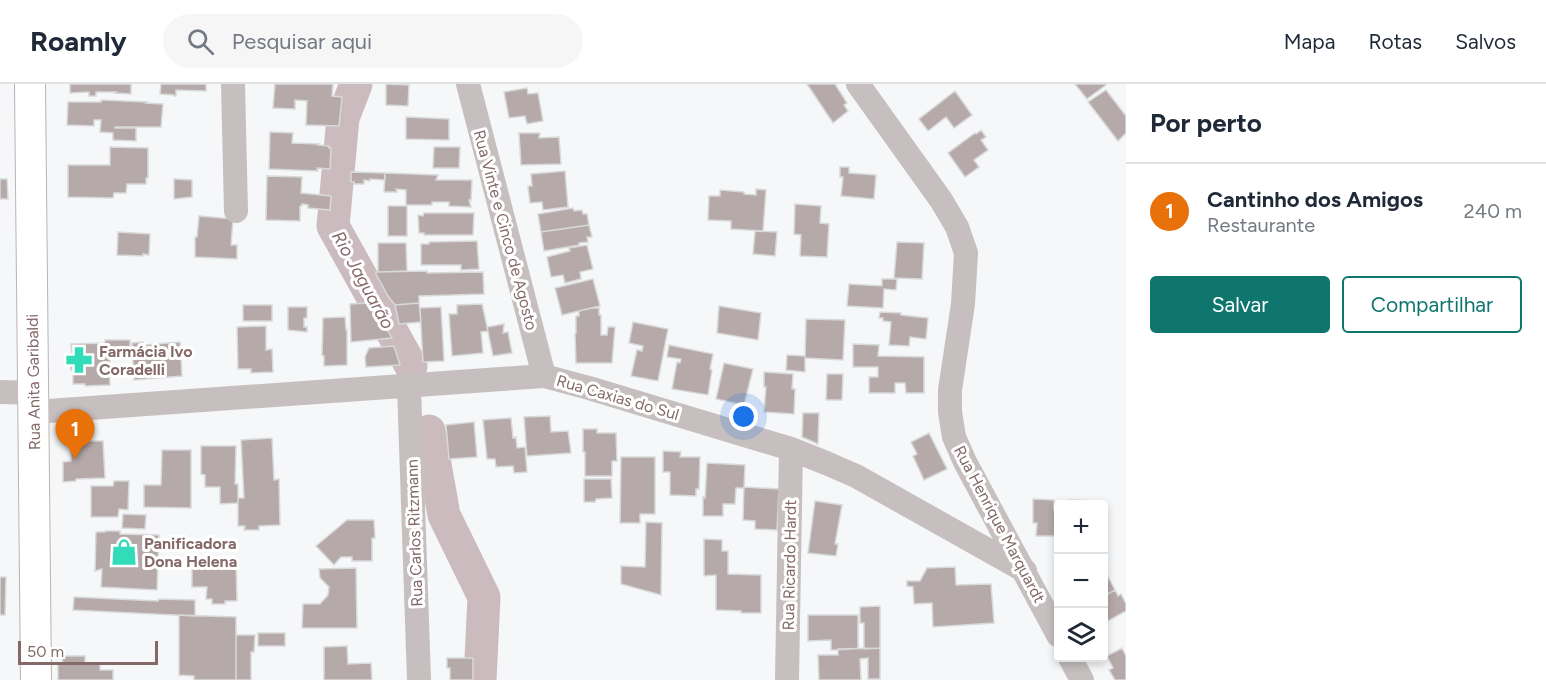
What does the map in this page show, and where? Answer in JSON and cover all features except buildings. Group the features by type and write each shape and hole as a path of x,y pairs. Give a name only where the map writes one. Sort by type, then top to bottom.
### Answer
{"main road":[{"name":"Rua Anita Garibaldi","path":"30,84 36,680"}],"street":[{"path":"233,84 236,211"},
{"name":"Rua Vinte e Cinco de Agosto","path":"468,84 544,376"},
{"name":"Rua Henrique Marquardt","path":"858,84 941,200 957,227 966,253 963,304 950,390 950,412 954,436 965,462 1054,626"},
{"name":"Rua Caxias do Sul","path":"0,392 34,403 409,387 544,376 791,449 856,476 1024,570"},
{"name":"Rua Carlos Ritzmann","path":"409,387 419,680"},
{"name":"Rua Ricardo Hardt","path":"787,680 791,449"},
{"path":"1073,662 1082,680"}],"waterway":[{"name":"Rio Jaguarão","path":"356,84 343,118 333,226 411,366"},
{"name":"Rio Jaguarão","path":"429,431 444,515 484,597 480,680"}],"place":[{"name":"Farmácia Ivo Coradelli","path":"79,360"},
{"name":"Cantinho dos Amigos","path":"75,459"},
{"name":"Panificadora Dona Helena","path":"124,552"}]}
